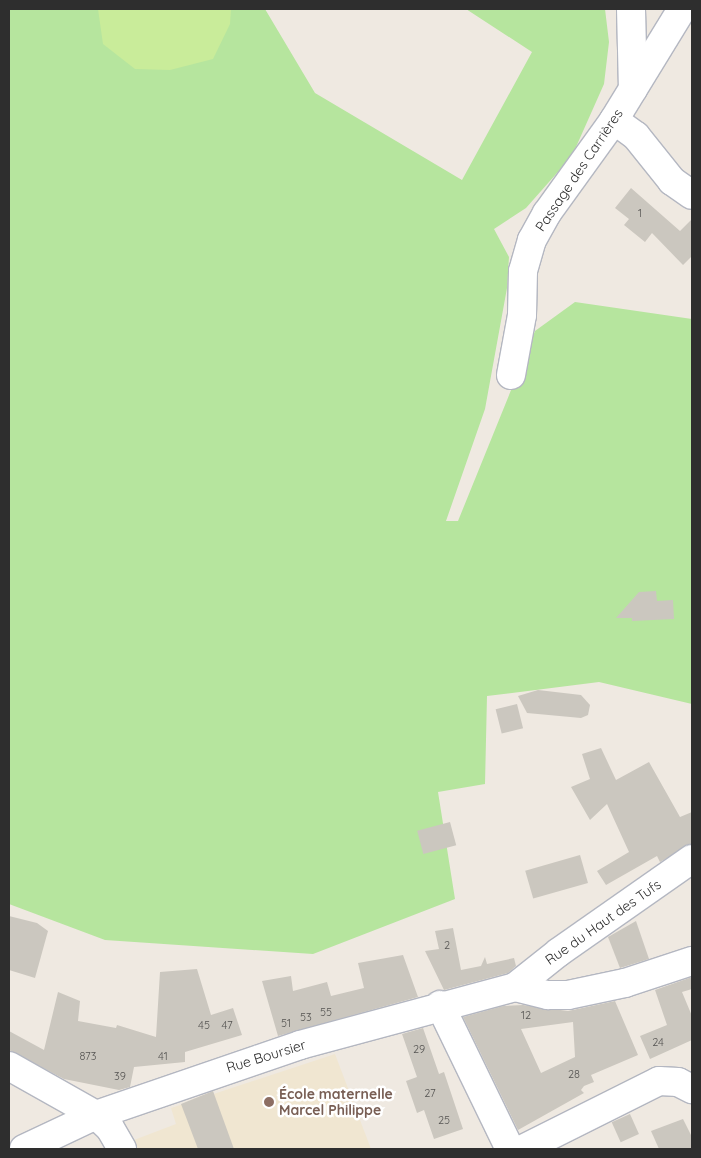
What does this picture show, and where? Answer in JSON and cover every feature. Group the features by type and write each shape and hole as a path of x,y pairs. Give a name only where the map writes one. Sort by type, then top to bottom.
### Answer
{"street":[{"path":"631,9 633,89"},
{"name":"Passage des Carrières","path":"512,375 522,315 524,271 532,240 547,214 614,120 682,9"},
{"path":"614,120 636,136 672,181 692,195"},
{"name":"Rue du Haut des Tufs","path":"516,987 559,952 692,859"},
{"path":"516,987 548,995 568,995 625,983 692,961"},
{"name":"Rue Boursier","path":"24,1149 96,1114 257,1058 440,1005 516,987"},
{"path":"440,1005 510,1149"},
{"path":"9,1066 96,1114 110,1128 122,1149"},
{"path":"523,1149 659,1082 678,1082 692,1089"}],"shaded area":[{"name":"École maternelle Marcel Philippe","path":"335,1054 371,1149 138,1149 134,1140 176,1124 171,1108"}],"green space":[{"path":"9,9 265,9 315,93 462,180 532,52 466,9 605,9 609,42 604,84 572,156 526,208 494,229 509,257 507,288 485,409 446,521 458,521 535,331 575,302 692,319 692,704 599,682 487,696 485,784 438,792 455,899 313,954 105,940 9,904"},
{"path":"98,9 231,9 230,24 213,59 170,70 135,69 103,44"}],"building":[{"path":"631,188 680,231 692,219 692,256 683,265 652,233 645,242 624,225 629,219 615,208"},
{"path":"656,591 657,601 673,600 674,619 632,621 632,618 616,618 639,592"},
{"path":"538,690 581,695 590,705 588,715 581,718 527,713 518,696"},
{"path":"517,704 523,728 502,734 496,709"},
{"path":"601,748 616,780 649,762 680,817 692,812 692,844 660,862 657,856 606,885 597,871 629,852 607,804 590,820 571,787 590,779 582,754"},
{"path":"450,822 456,845 423,854 417,831"},
{"path":"580,855 588,883 533,899 525,871"},
{"path":"9,916 37,923 48,931 35,978 9,970"},
{"path":"636,921 649,959 620,968 608,937"},
{"path":"453,928 461,970 481,966 485,957 487,964 514,958 516,966 508,973 444,990 425,951 439,949 435,931"},
{"path":"403,955 418,997 278,1036 262,981 291,976 293,991 327,982 331,996 364,988 358,963"},
{"path":"197,969 211,1015 233,1008 242,1035 185,1052 185,1062 134,1067 130,1087 119,1090 64,1079 9,1050 9,1031 44,1050 58,992 80,1001 78,1021 116,1028 117,1025 156,1037 160,972"},
{"path":"692,977 692,989 682,992 692,1016 692,1040 650,1059 640,1036 667,1025 655,990"},
{"path":"615,1001 638,1055 591,1075 594,1082 584,1086 581,1090 584,1093 518,1130 463,1017 503,1006 523,1005 568,1011","holes":["573,1022 575,1057 541,1073 521,1029"]},
{"path":"423,1028 439,1074 444,1072 463,1129 434,1139 424,1110 417,1113 406,1081 417,1077 402,1034"},
{"path":"213,1091 234,1149 198,1149 181,1104"},
{"path":"630,1114 639,1134 621,1142 612,1122"},
{"path":"683,1119 692,1137 692,1149 659,1149 651,1131"}],"place":[{"name":"École maternelle Marcel Philippe","path":"269,1102"}]}
